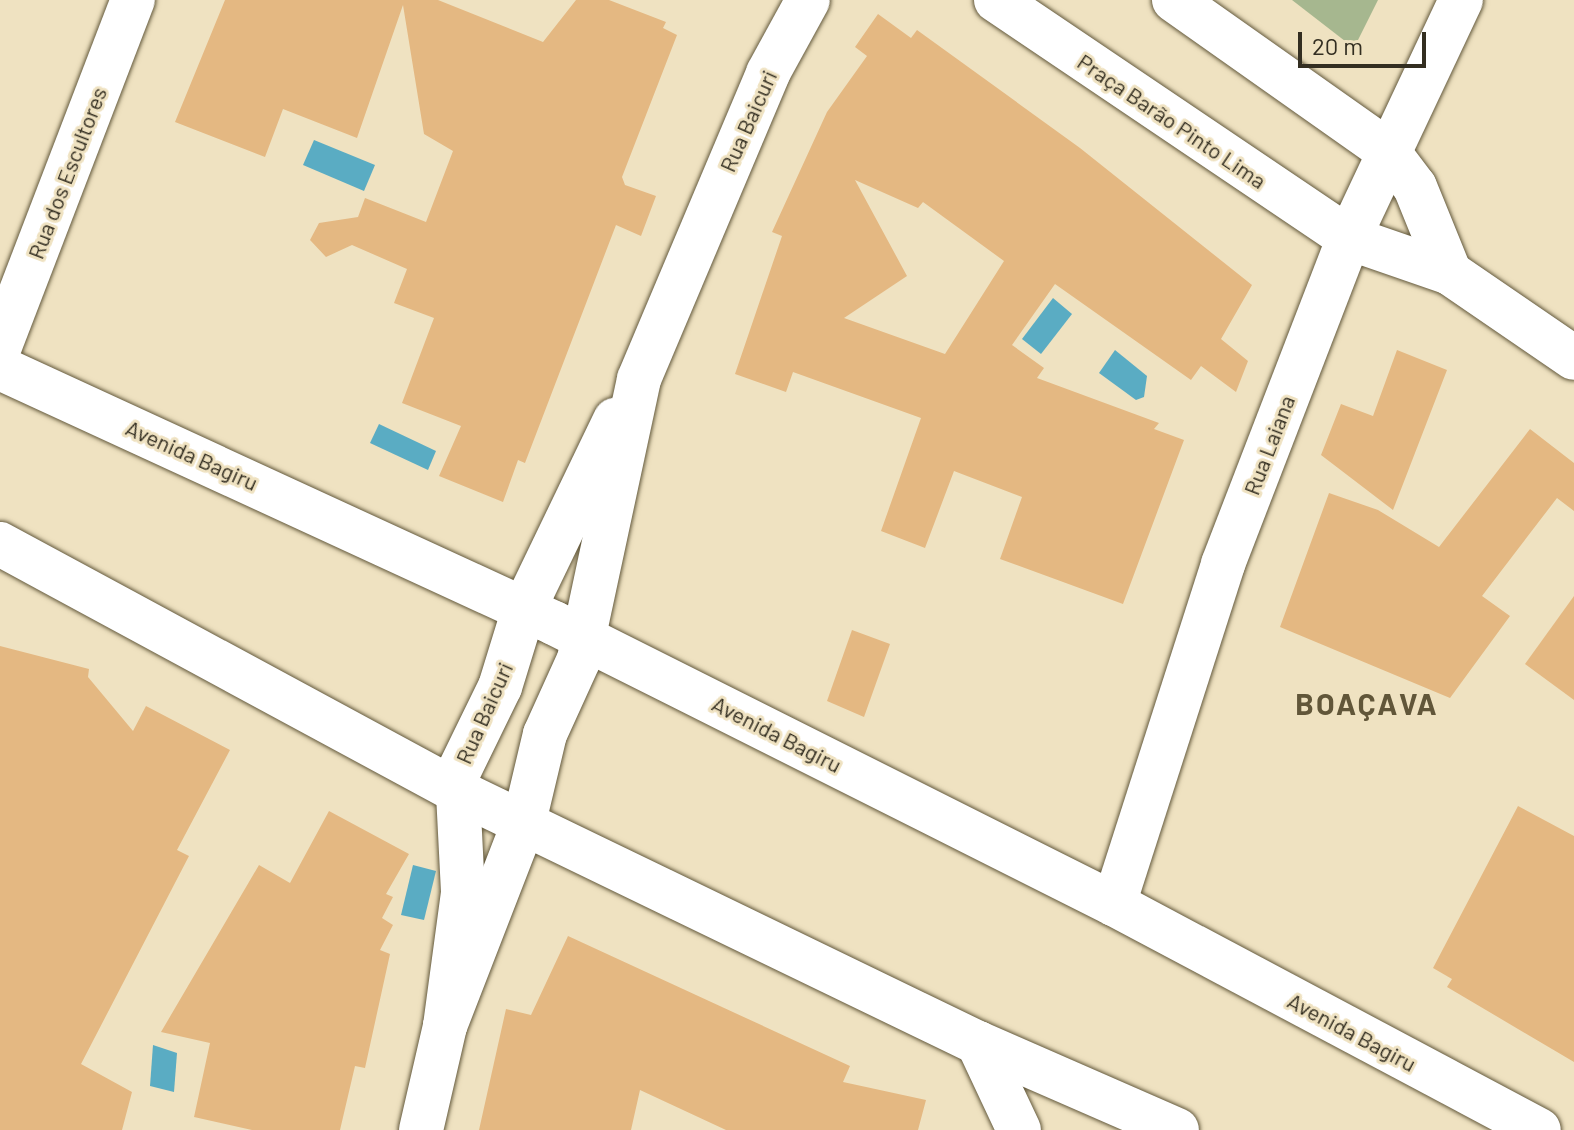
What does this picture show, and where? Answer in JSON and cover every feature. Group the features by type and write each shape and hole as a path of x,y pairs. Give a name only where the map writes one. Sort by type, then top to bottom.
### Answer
{"street":[{"name":"Rua dos Escultores","path":"0,346 133,0"},
{"name":"Rua Baicuri","path":"421,1130 445,1026 465,865 455,790 464,756 500,687 524,609 596,454 639,379 768,73 808,0"},
{"name":"Praça Barão Pinto Lima","path":"996,0 1349,238 1450,273 1574,358"},
{"path":"1174,0 1387,150 1415,187 1450,273"},
{"name":"Rua Laiana","path":"1114,904 1223,564 1349,238 1387,150 1461,0"},
{"name":"Avenida Bagiru","path":"0,368 583,637 1114,904 1539,1130"},
{"name":"Rua Baicuri","path":"445,1026 524,822 545,734 572,680 639,379"},
{"path":"3,548 455,790 978,1043 1117,1121 1177,1130"},
{"path":"978,1043 1019,1130"}],"green space":[{"path":"1292,0 1378,0 1354,48"}],"water":[{"path":"314,140 375,165 364,191 303,165"},
{"path":"1053,298 1072,314 1041,354 1022,339"},
{"path":"1115,350 1147,376 1144,397 1136,400 1099,373"},
{"path":"379,424 436,451 428,470 370,443"},
{"path":"413,865 436,871 424,920 401,915"},
{"path":"153,1045 177,1053 174,1092 150,1086"}],"building":[{"path":"225,0 438,0 543,42 576,0 609,0 666,22 663,28 677,35 622,177 625,185 656,196 641,236 616,225 525,463 518,460 503,502 439,476 461,426 402,403 434,318 394,303 407,269 352,245 326,257 310,240 319,223 358,217 365,198 426,222 453,151 424,134 403,5 357,138 283,109 265,157 175,122"},
{"path":"878,14 911,38 917,30 1080,148 1252,285 1221,339 1248,361 1236,392 1201,366 1191,380 1055,284 1012,345 1044,368 1037,378 1159,423 1154,429 1184,440 1123,604 1000,559 1022,497 954,471 925,548 881,531 921,418 793,372 786,392 735,374 782,236 772,232 827,112 867,56 855,47","holes":["855,180 918,208 923,202 1004,261 945,354 844,318 907,276"]},
{"path":"1397,350 1447,370 1393,510 1321,455 1341,404 1373,416"},
{"path":"1530,429 1574,463 1574,511 1557,498 1482,596 1510,616 1450,698 1280,627 1329,493 1378,510 1439,547"},
{"path":"1574,596 1574,700 1525,664"},
{"path":"852,630 890,644 864,717 827,701"},
{"path":"0,646 89,669 88,677 133,731 146,706 230,750 177,850 189,856 81,1064 132,1092 122,1130 0,1130"},
{"path":"1518,806 1574,836 1574,1062 1447,987 1452,979 1433,968"},
{"path":"329,811 409,854 386,894 393,897 382,918 393,925 380,950 390,954 365,1068 355,1066 340,1130 252,1130 194,1117 210,1043 161,1032 259,865 290,883"},
{"path":"568,936 850,1066 843,1082 926,1100 918,1130 726,1130 640,1090 631,1130 479,1130 506,1009 531,1015"}],"district":[{"name":"BOAÇAVA","path":"1367,703"}]}
